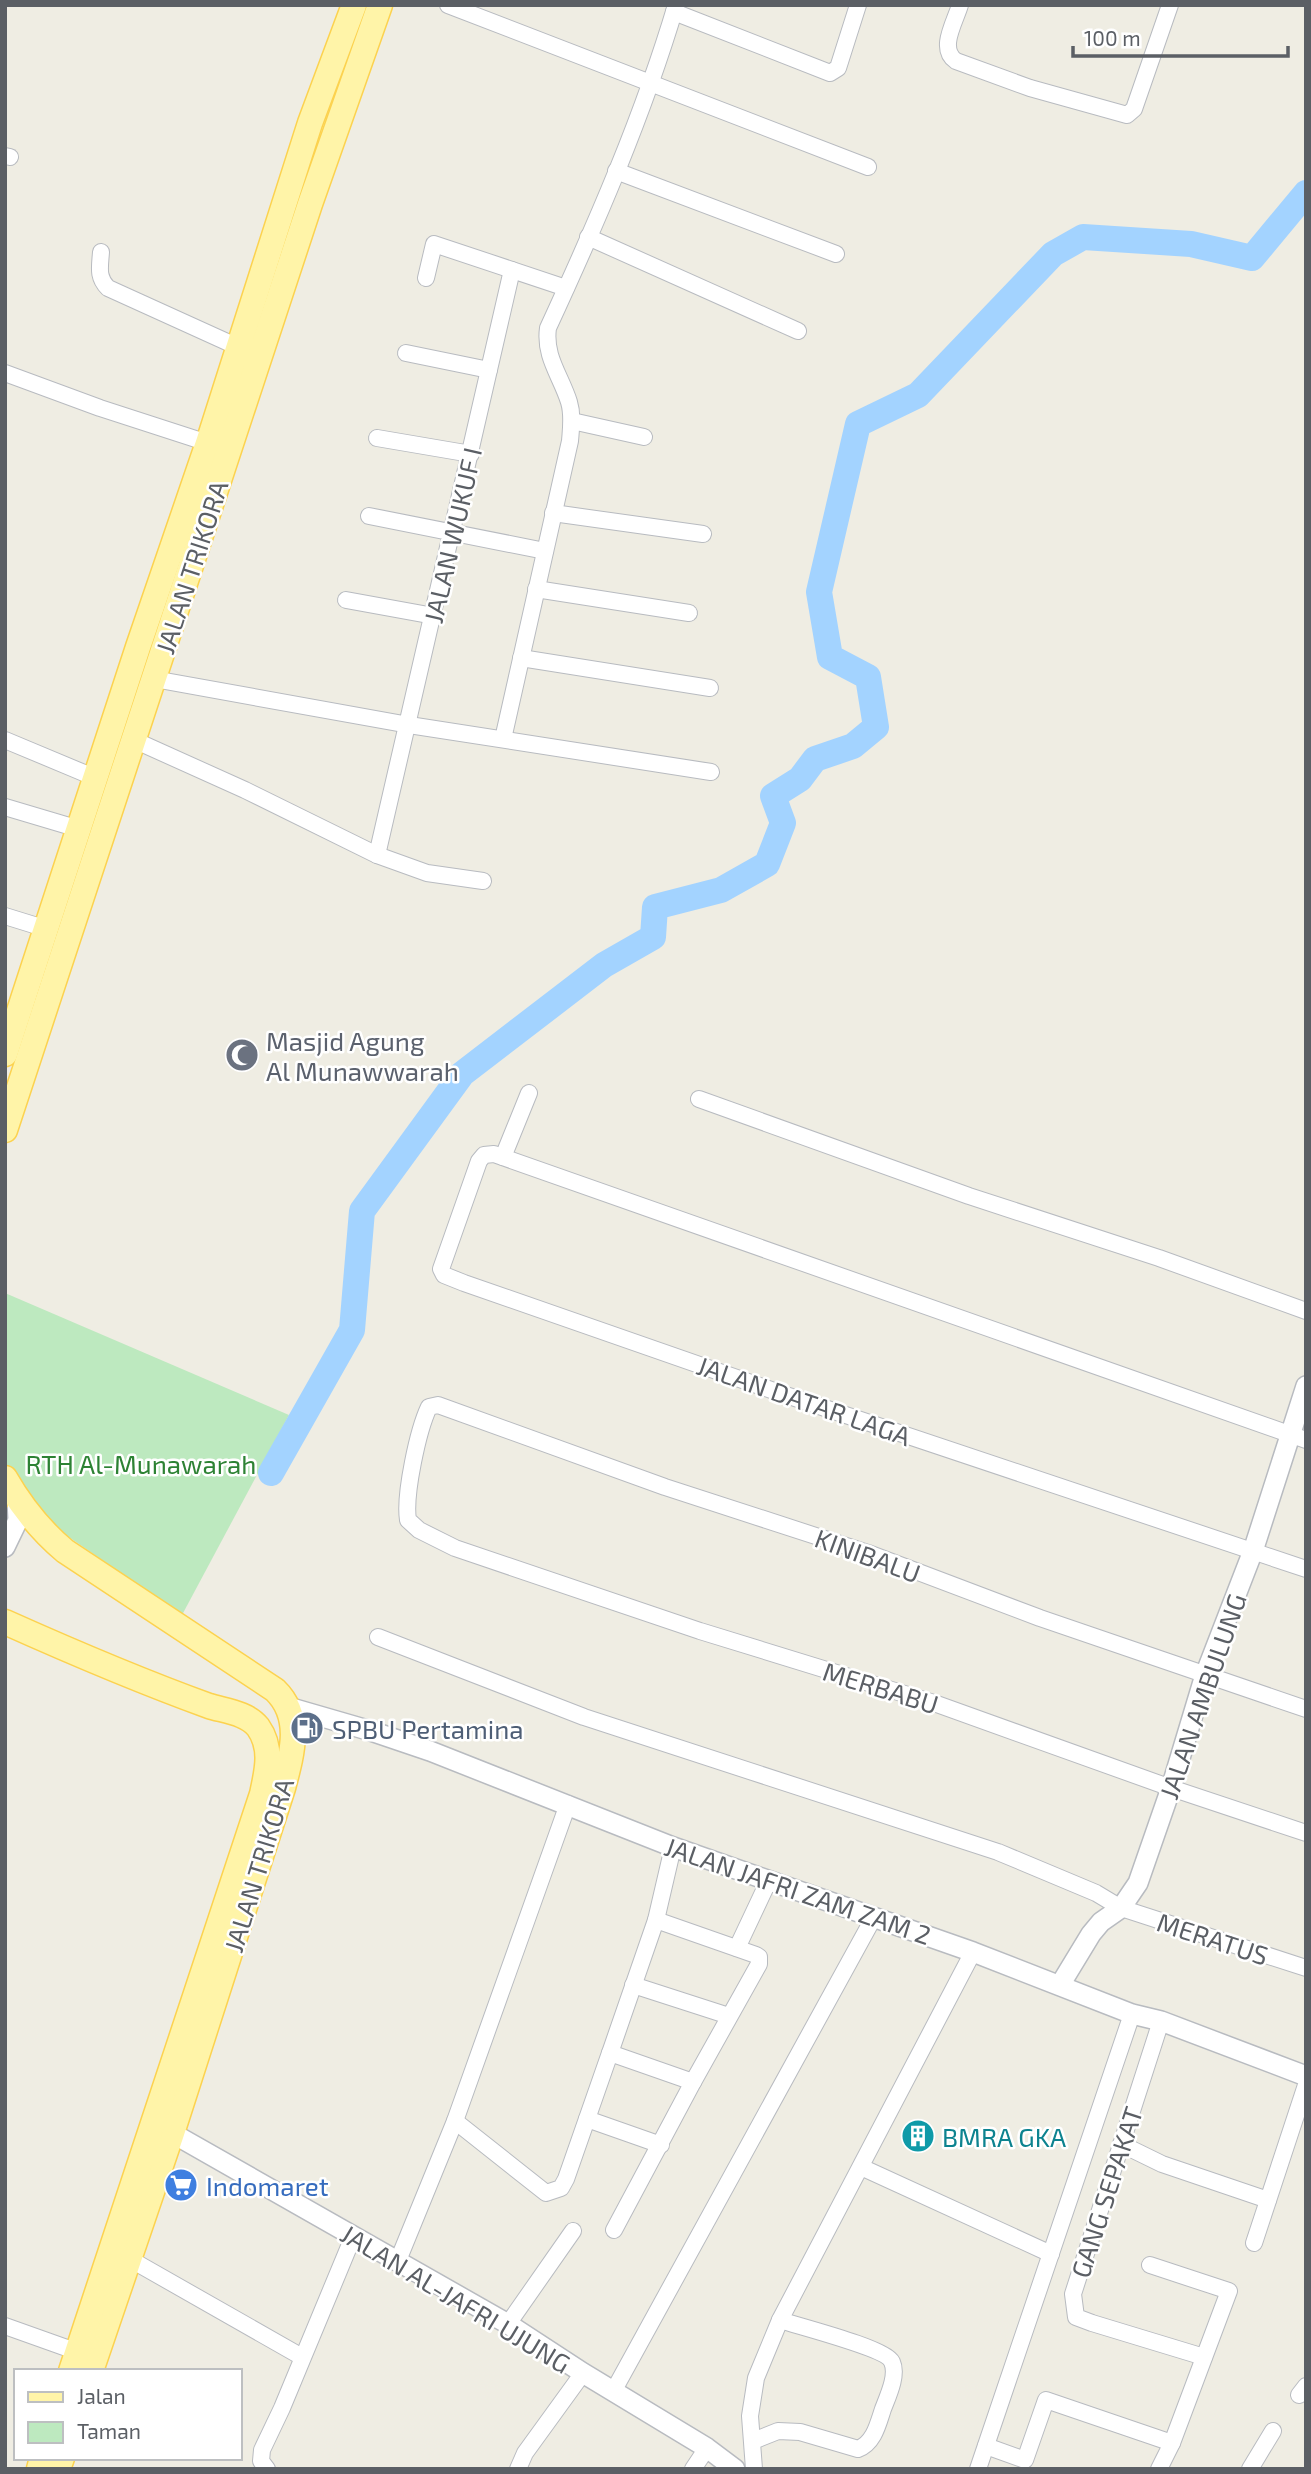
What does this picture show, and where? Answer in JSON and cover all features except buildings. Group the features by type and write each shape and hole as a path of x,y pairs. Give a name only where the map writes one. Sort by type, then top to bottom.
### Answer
{"main road":[{"name":"JALAN TRIKORA","path":"5,1130 15,1070 154,679 199,505 208,443 310,122 354,5"},
{"name":"JALAN TRIKORA","path":"5,1054 138,647 199,505 380,5"},
{"path":"5,1478 18,1500 47,1536 65,1551 275,1689 288,1707"},
{"name":"JALAN TRIKORA","path":"5,1622 169,1691 243,1716 256,1724 263,1735 268,1752 269,1766 262,1794 208,1989 80,2364"},
{"name":"JALAN TRIKORA","path":"208,1989 290,1760 293,1739 288,1707"},
{"name":"JALAN TRIKORA","path":"80,2364 128,2258 172,2133 199,2018"}],"street":[{"path":"448,5 868,167"},
{"path":"503,739 570,441 572,421 569,401 552,365 546,340 548,328 616,170 675,8 828,73 835,72 858,5"},
{"path":"960,5 947,47 950,57 956,61 1030,88 1127,115 1134,109 1170,5"},
{"path":"616,170 836,254"},
{"path":"588,237 798,331"},
{"path":"426,278 434,244 566,288"},
{"path":"102,252 99,274 101,282 108,288 238,347"},
{"name":"JALAN WUKUF I","path":"377,855 512,270"},
{"path":"406,353 489,370"},
{"path":"5,373 100,408 208,443"},
{"path":"572,421 644,437"},
{"path":"377,438 471,454"},
{"path":"553,513 703,534"},
{"path":"369,516 545,551"},
{"path":"537,589 689,613"},
{"path":"346,600 433,616"},
{"path":"521,658 710,688"},
{"path":"154,679 409,724 711,772"},
{"path":"5,740 96,778"},
{"path":"134,740 266,800 377,855 427,873 483,881"},
{"path":"5,807 79,830"},
{"path":"5,916 47,929"},
{"path":"528,1093 503,1157 1298,1437"},
{"path":"699,1099 970,1196 1160,1258 1306,1311"},
{"name":"JALAN DATAR LAGA","path":"503,1157 488,1154 479,1161 442,1265 446,1276 777,1392 1306,1569"},
{"name":"JALAN AMBULUNG","path":"1060,1985 1091,1934 1101,1922 1121,1908 1138,1883 1171,1788 1205,1675 1298,1437 1306,1385"},
{"name":"KINIBALU","path":"431,1406 438,1405 665,1486 868,1553 944,1583 1306,1709"},
{"name":"MERBABU","path":"431,1406 423,1422 414,1462 407,1501 408,1520 419,1530 455,1548 700,1631 934,1703 1306,1833"},
{"path":"5,1547 18,1520 18,1500"},
{"name":"MERATUS","path":"378,1637 584,1717 998,1852 1096,1893 1121,1908 1306,1968"},
{"name":"JALAN JAFRI ZAM ZAM 2","path":"288,1707 430,1751 673,1847 973,1952 1132,2014 1161,2021 1306,2076"},
{"path":"397,2263 455,2121 568,1804"},
{"path":"455,2121 546,2193 561,2188 656,1920 673,1847"},
{"path":"737,1948 769,1880"},
{"path":"614,2390 874,1917"},
{"path":"614,2230 760,1961 756,1955 656,1920"},
{"path":"754,2469 750,2416 756,2378 780,2320 973,1952"},
{"path":"633,1985 729,2016"},
{"path":"978,2469 1132,2014"},
{"name":"GANG SEPAKAT","path":"1161,2021 1073,2294 1076,2317 1204,2357"},
{"path":"610,2053 693,2082"},
{"path":"1254,2243 1306,2085"},
{"path":"587,2119 662,2145"},
{"name":"JALAN AL-JAFRI UJUNG","path":"172,2133 508,2324 707,2448 735,2469"},
{"path":"1121,2144 1162,2164 1268,2200"},
{"path":"861,2167 1051,2254"},
{"path":"508,2324 573,2231"},
{"path":"267,2469 261,2461 262,2450 353,2237"},
{"path":"128,2258 302,2357"},
{"path":"1150,2265 1229,2291 1160,2469"},
{"path":"753,2441 778,2431 800,2432 862,2448 876,2430 893,2377 892,2362 887,2357 867,2347 780,2320"},
{"path":"5,2326 80,2364"},
{"path":"516,2469 583,2373"},
{"path":"986,2446 1025,2460 1046,2400 1172,2443"},
{"path":"1250,2469 1273,2431"},
{"path":"693,2469 707,2448"}],"green space":[{"name":"RTH Al-Munawarah","path":"5,1293 289,1415 182,1615 60,1531 5,1468"}],"waterway":[{"path":"271,1473 352,1330 362,1211 462,1074 604,965 653,937 655,907 721,890 767,864 783,823 773,796 800,779 815,759 853,746 876,727 868,677 830,657 819,592 858,424 918,395 1053,254 1083,237 1191,244 1252,258 1306,193"}],"place":[{"name":"Masjid Agung Al Munawwarah","path":"242,1055"},
{"name":"SPBU Pertamina","path":"307,1728"},
{"name":"BMRA GKA","path":"918,2136"},
{"name":"Indomaret","path":"181,2185"}]}
